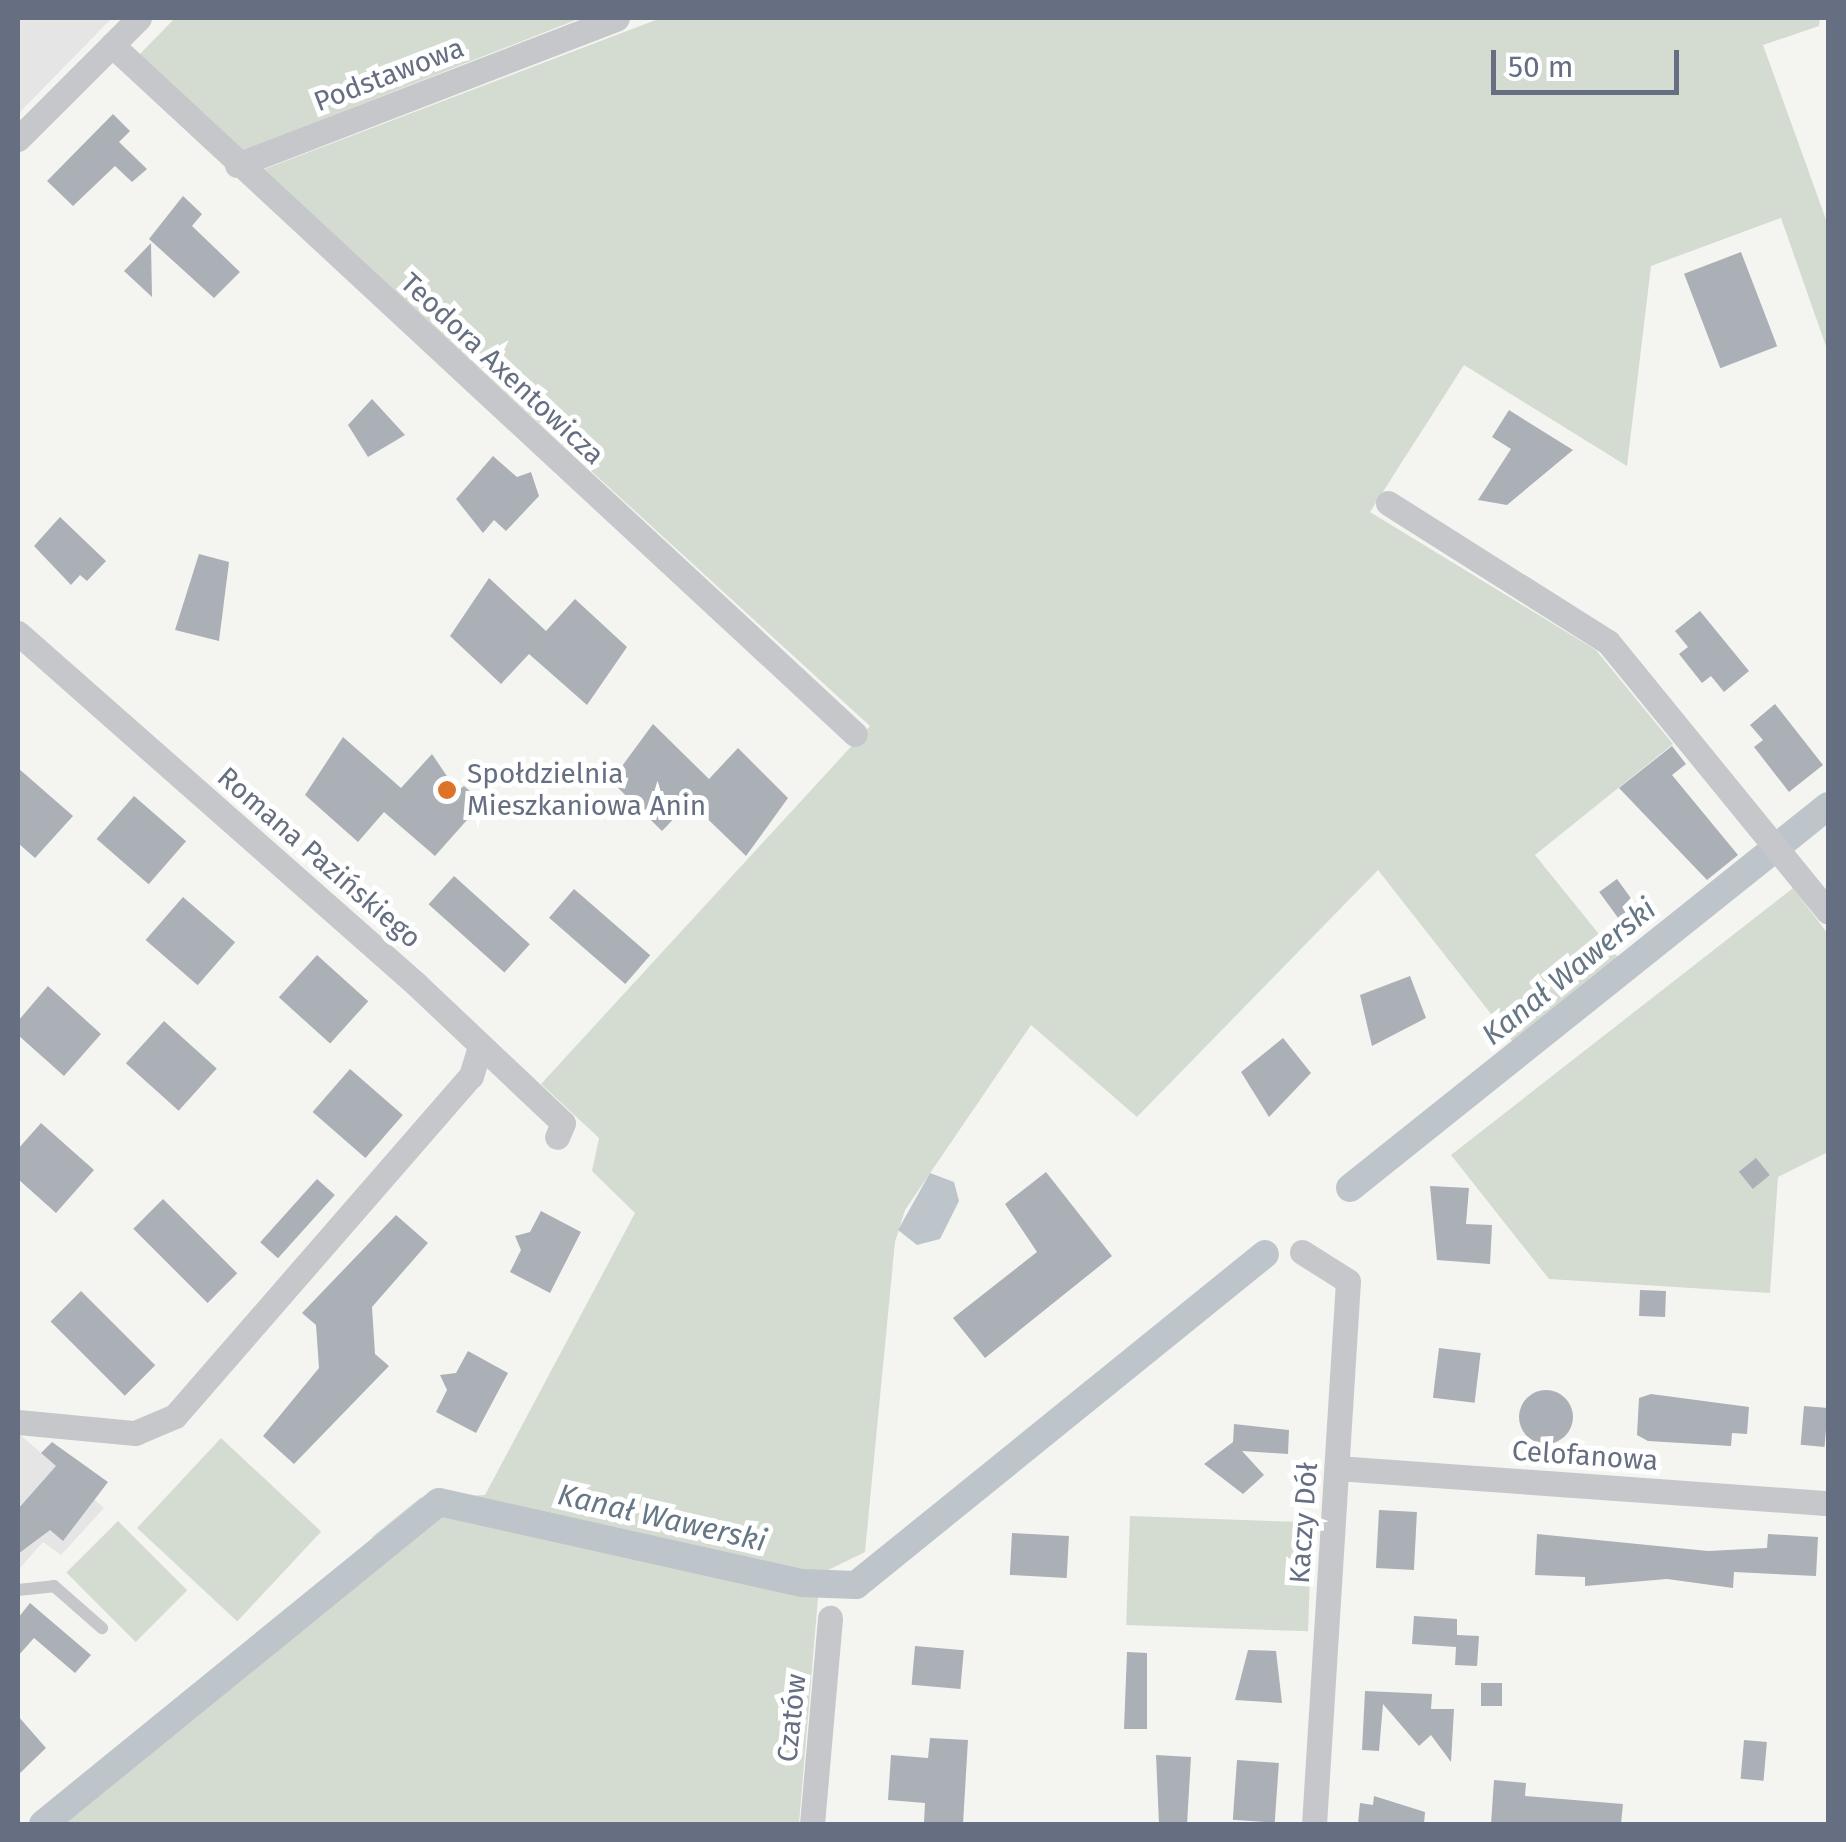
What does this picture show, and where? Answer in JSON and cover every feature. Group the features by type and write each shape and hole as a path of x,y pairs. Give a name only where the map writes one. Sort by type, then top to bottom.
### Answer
{"street":[{"path":"18,140 139,18"},
{"name":"Podstawowa","path":"238,166 617,18"},
{"name":"Teodora Axentowicza","path":"112,45 238,166 855,734"},
{"path":"1388,503 1608,642 1828,912"},
{"name":"Romana Pazińskiego","path":"18,633 406,975 479,1050 562,1124 556,1137"},
{"path":"18,1422 135,1433 176,1416 471,1076 479,1050"},
{"name":"Kaczy Dół","path":"1302,1252 1348,1281 1314,1824"},
{"name":"Celofanowa","path":"1337,1468 1828,1503"},
{"name":"Czatów","path":"812,1824 830,1618"}],"lane":[{"path":"18,1590 54,1586 102,1628"}],"shaded area":[{"path":"18,18 112,18 18,114"},
{"path":"175,18 581,18 242,151 139,55"},
{"path":"661,18 1820,18 1819,26 1763,45 1828,225 1828,352 1781,218 1651,266 1627,466 1464,365 1370,512 1596,650 1673,744 1535,855 1620,960 1513,1042 1378,870 1137,1117 1031,1025 905,1210 895,1242 865,1552 820,1574 799,1824 59,1824 385,1549 372,1537 420,1498 485,1495 635,1213 592,1171 599,1138 541,1084 870,726 262,170"},
{"path":"1793,888 1828,934 1828,1152 1778,1177 1770,1293 1549,1279 1451,1155"},
{"path":"930,1173 954,1182 959,1201 940,1239 917,1245 898,1230"},
{"path":"18,1433 104,1508 61,1555 43,1542 18,1570"},
{"path":"221,1438 321,1531 237,1621 137,1528"},
{"path":"1130,1516 1312,1522 1308,1631 1126,1625"},
{"path":"118,1521 187,1590 136,1642 66,1573"}],"building":[{"path":"113,114 130,131 119,142 147,169 132,182 115,166 73,206 47,181"},
{"path":"183,196 202,214 192,226 240,272 214,298 149,239"},
{"path":"151,243 152,297 124,271"},
{"path":"1741,252 1777,346 1720,368 1684,274"},
{"path":"372,399 405,435 368,457 348,425"},
{"path":"1509,410 1573,450 1507,505 1478,500 1511,449 1492,437"},
{"path":"493,456 517,477 531,472 539,496 506,531 494,520 483,533 456,499"},
{"path":"60,517 106,561 87,581 80,575 71,585 34,546"},
{"path":"199,554 229,562 219,641 175,630"},
{"path":"489,578 546,631 575,599 627,647 587,705 529,654 501,684 450,636"},
{"path":"1700,611 1749,671 1724,692 1711,676 1702,683 1679,654 1688,647 1675,631"},
{"path":"1775,704 1823,765 1789,792 1754,747 1763,740 1750,725"},
{"path":"653,724 709,779 738,748 788,798 746,856 690,802 662,831 611,781"},
{"path":"343,737 401,788 432,754 457,791 464,786 483,802 435,856 384,812 358,842 305,795"},
{"path":"1672,746 1686,764 1672,775 1738,855 1707,880 1619,788"},
{"path":"18,768 73,816 35,858 18,843"},
{"path":"134,796 186,841 149,884 97,839"},
{"path":"454,876 530,944 504,972 429,904"},
{"path":"1617,879 1636,905 1618,918 1599,892"},
{"path":"574,889 650,955 625,984 549,918"},
{"path":"183,897 235,942 198,985 146,940"},
{"path":"317,955 368,1001 330,1044 279,997"},
{"path":"1410,976 1426,1018 1372,1046 1360,995"},
{"path":"48,986 101,1034 64,1076 18,1035 18,1021"},
{"path":"164,1021 217,1069 179,1111 126,1063"},
{"path":"1283,1038 1311,1073 1269,1117 1241,1072"},
{"path":"350,1069 403,1115 365,1158 313,1112"},
{"path":"41,1123 94,1170 56,1213 18,1179 18,1149"},
{"path":"1756,1158 1770,1175 1753,1189 1739,1172"},
{"path":"1046,1172 1112,1256 985,1358 953,1318 1037,1252 1005,1204"},
{"path":"317,1179 335,1195 278,1258 260,1242"},
{"path":"1430,1186 1469,1188 1466,1224 1492,1225 1490,1264 1437,1260"},
{"path":"163,1199 237,1273 208,1303 133,1229"},
{"path":"541,1211 581,1232 550,1293 510,1272 521,1250 515,1236 530,1232"},
{"path":"396,1215 428,1243 372,1307 375,1354 389,1366 294,1464 263,1436 319,1368 316,1325 302,1313"},
{"path":"1640,1290 1666,1291 1665,1317 1639,1316"},
{"path":"81,1291 155,1365 125,1396 51,1321"},
{"path":"1439,1348 1481,1353 1475,1403 1433,1398"},
{"path":"468,1351 508,1373 476,1433 436,1412 447,1390 440,1375 456,1373"},
{"path":"1546,1390 1565,1398 1573,1417 1565,1436 1546,1444 1527,1436 1519,1417 1527,1398"},
{"path":"1651,1394 1749,1407 1747,1434 1732,1433 1731,1446 1648,1441 1637,1435 1639,1398"},
{"path":"1804,1406 1828,1408 1825,1447 1801,1445"},
{"path":"1234,1424 1289,1430 1288,1454 1242,1451 1264,1475 1243,1494 1204,1464 1233,1442"},
{"path":"52,1442 108,1482 63,1541 50,1530 18,1554 18,1509 56,1466 41,1453"},
{"path":"1379,1510 1417,1512 1414,1570 1376,1568"},
{"path":"1012,1533 1069,1536 1067,1578 1010,1575"},
{"path":"1537,1534 1708,1551 1767,1548 1768,1534 1818,1537 1816,1576 1734,1572 1733,1588 1667,1579 1585,1586 1585,1577 1535,1575"},
{"path":"30,1603 91,1655 75,1673 34,1638 18,1656 18,1618"},
{"path":"1414,1616 1457,1619 1457,1635 1479,1636 1477,1666 1455,1665 1456,1647 1412,1644"},
{"path":"915,1646 964,1650 960,1689 912,1685"},
{"path":"1248,1650 1276,1651 1282,1703 1235,1700"},
{"path":"1127,1652 1147,1653 1147,1729 1124,1729"},
{"path":"1481,1683 1502,1683 1502,1706 1481,1706"},
{"path":"1365,1691 1432,1694 1431,1709 1454,1709 1451,1762 1431,1735 1419,1746 1383,1704 1379,1751 1362,1750"},
{"path":"18,1716 46,1748 18,1775"},
{"path":"930,1738 968,1740 963,1824 924,1822 925,1803 888,1800 891,1755 928,1758"},
{"path":"1744,1740 1767,1742 1764,1781 1741,1779"},
{"path":"1156,1755 1191,1757 1187,1824 1159,1824"},
{"path":"1237,1760 1279,1763 1275,1823 1233,1820"},
{"path":"1494,1780 1526,1783 1525,1796 1623,1804 1621,1824 1491,1824"},
{"path":"1374,1796 1425,1812 1424,1824 1358,1824 1360,1803 1373,1805"}],"waterway":[{"name":"Kanał Wawerski","path":"1350,1188 1828,806"},
{"name":"Kanał Wawerski","path":"43,1824 439,1502 802,1583 856,1585 1265,1254"}],"place":[{"name":"Społdzielnia Mieszkaniowa Anin","path":"447,790"}]}
